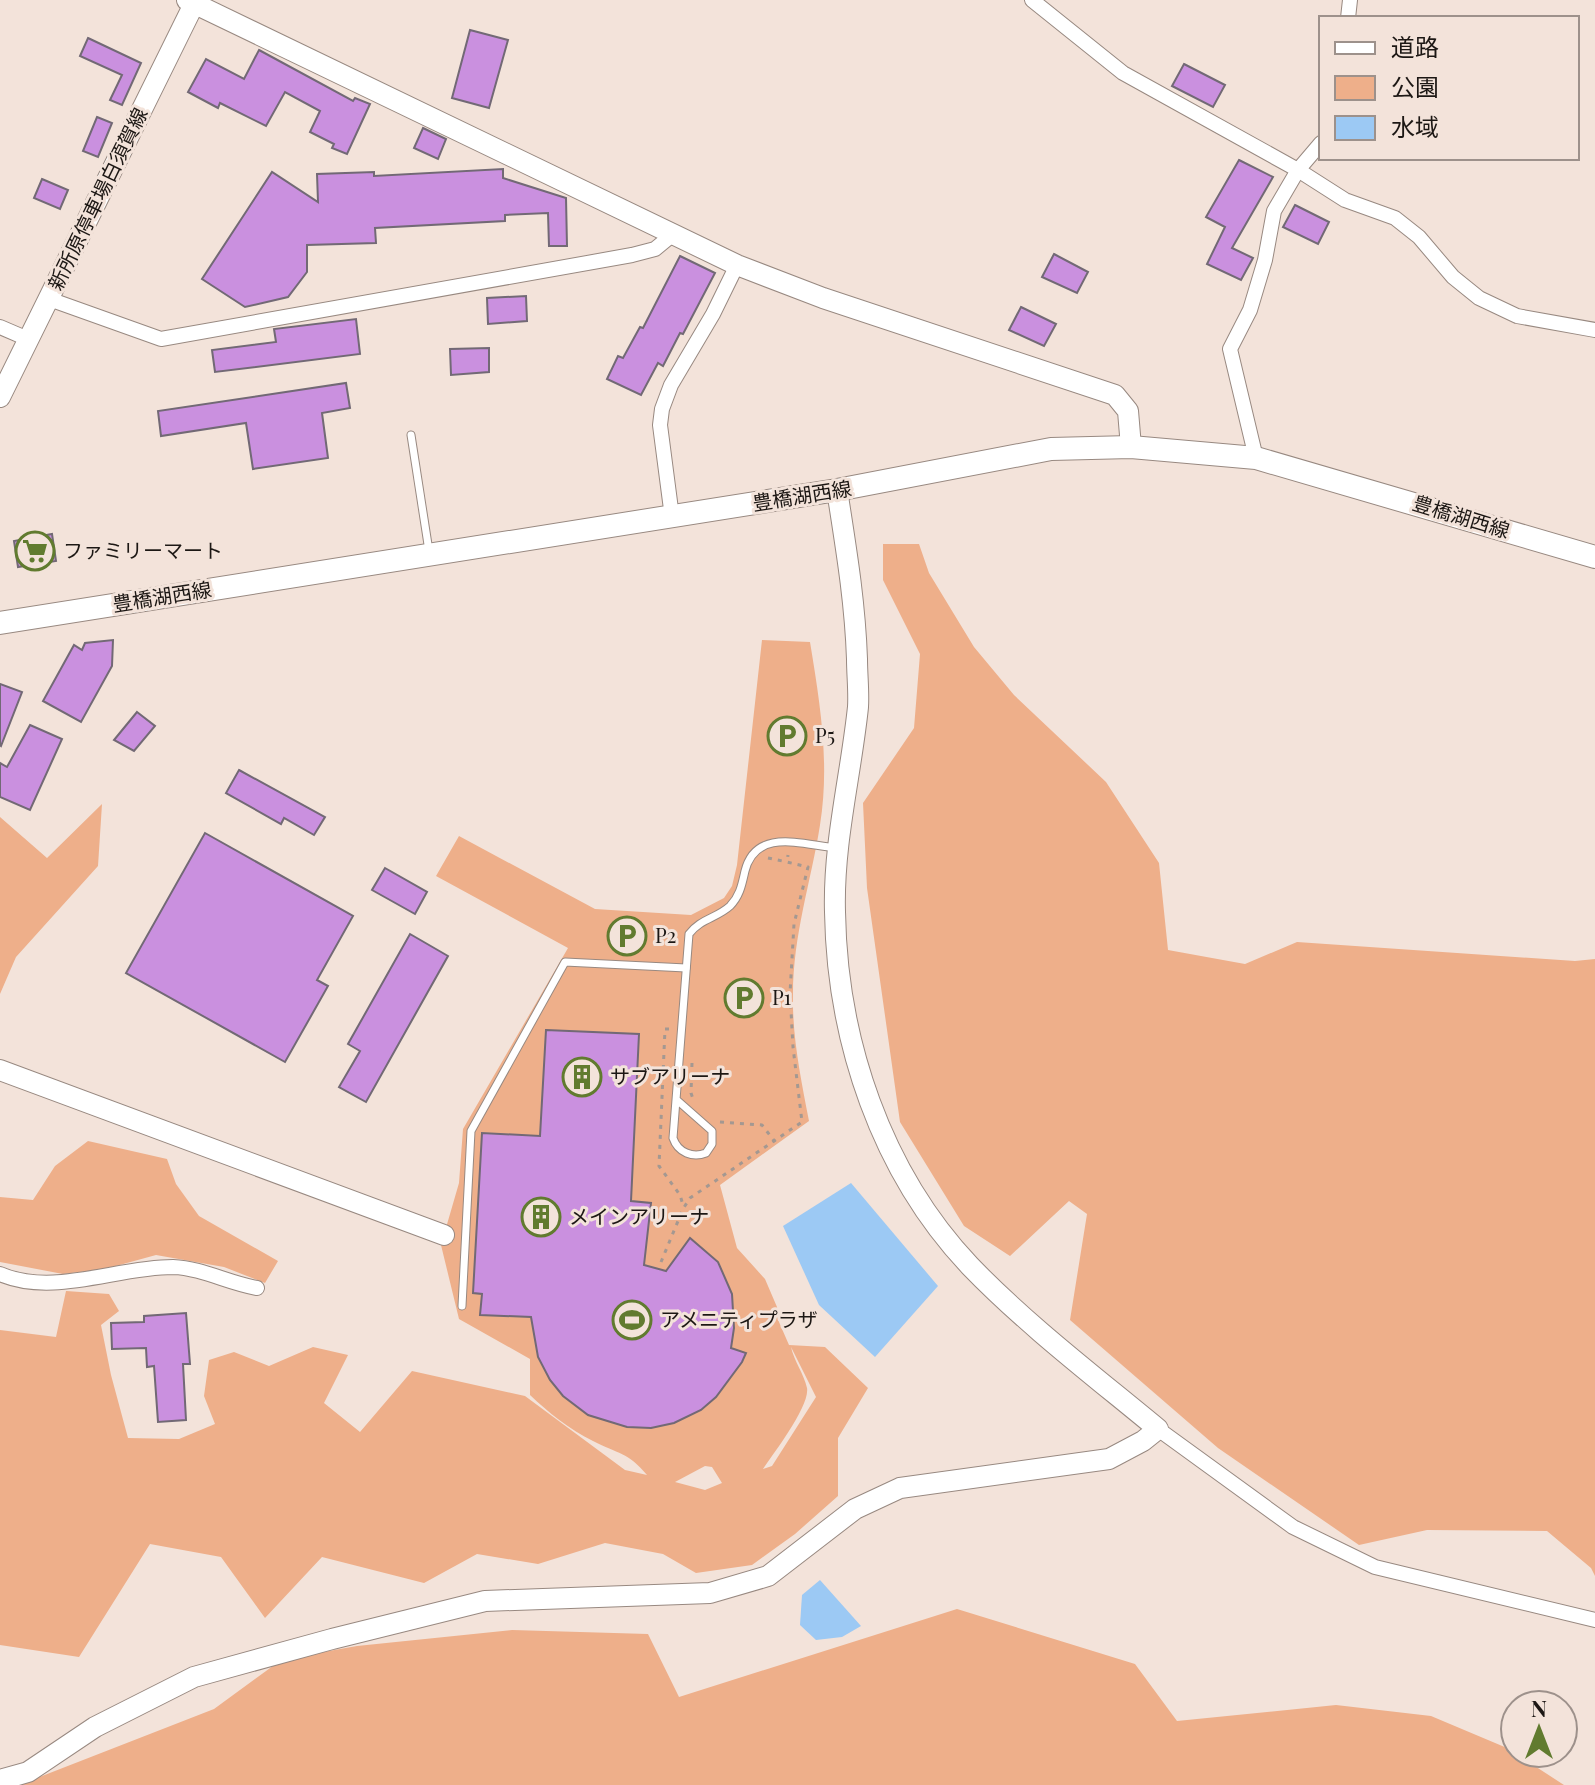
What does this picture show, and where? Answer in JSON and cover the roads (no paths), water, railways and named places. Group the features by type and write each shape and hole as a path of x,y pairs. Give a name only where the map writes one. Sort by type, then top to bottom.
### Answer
{"main road":[{"name":"豊橋湖西線","path":"0,623 837,490 1051,449 1131,447 1256,458 1595,557"}],"street":[{"path":"1032,0 1123,73 1298,170 1345,200 1395,218 1419,237 1453,277 1479,298 1517,316 1595,330"},
{"path":"192,1 737,265 823,298 1115,395 1128,411 1131,447"},
{"name":"新所原停車場白須賀線","path":"0,397 192,1"},
{"path":"1256,458 1230,349 1250,310 1265,260 1274,211 1298,170 1319,145"},
{"path":"49,299 161,339 632,255 655,249 672,235"},
{"path":"672,517 660,425 662,409 671,385 713,314 737,265"},
{"path":"0,327 28,339"},
{"path":"837,490 855,605 858,704 838,848 835,912 844,1014 876,1121 917,1199 969,1264 1025,1318 1158,1429 1293,1527 1375,1567 1595,1620"},
{"path":"0,1070 444,1235"},
{"path":"0,1274 17,1281 58,1283 140,1268 177,1267 257,1288"},
{"path":"0,1780 28,1772 95,1727 194,1677 485,1601 710,1593 768,1576 855,1509 900,1488 1109,1459 1143,1441 1158,1429"}],"lane":[{"path":"411,435 430,555"},
{"path":"678,1101 712,1131 712,1144 706,1153 696,1156 675,1144 674,1119 678,1101 689,934 701,921 731,905 741,889 751,855 766,844 838,848"},
{"path":"462,1306 471,1131 565,962 686,968"},
{"path":"444,1235 465,1242"}],"water":[{"path":"851,1183 938,1286 875,1357 819,1305 783,1226"},
{"path":"820,1580 861,1626 842,1637 816,1640 800,1625 802,1595"}],"place":[{"name":"ファミリーマート","path":"35,551"},
{"name":"P5","path":"787,736"},
{"name":"P2","path":"627,936"},
{"name":"P1","path":"744,998"},
{"name":"サブアリーナ","path":"582,1077"},
{"name":"メインアリーナ","path":"541,1217"},
{"name":"アメニティプラザ","path":"632,1320"}]}
